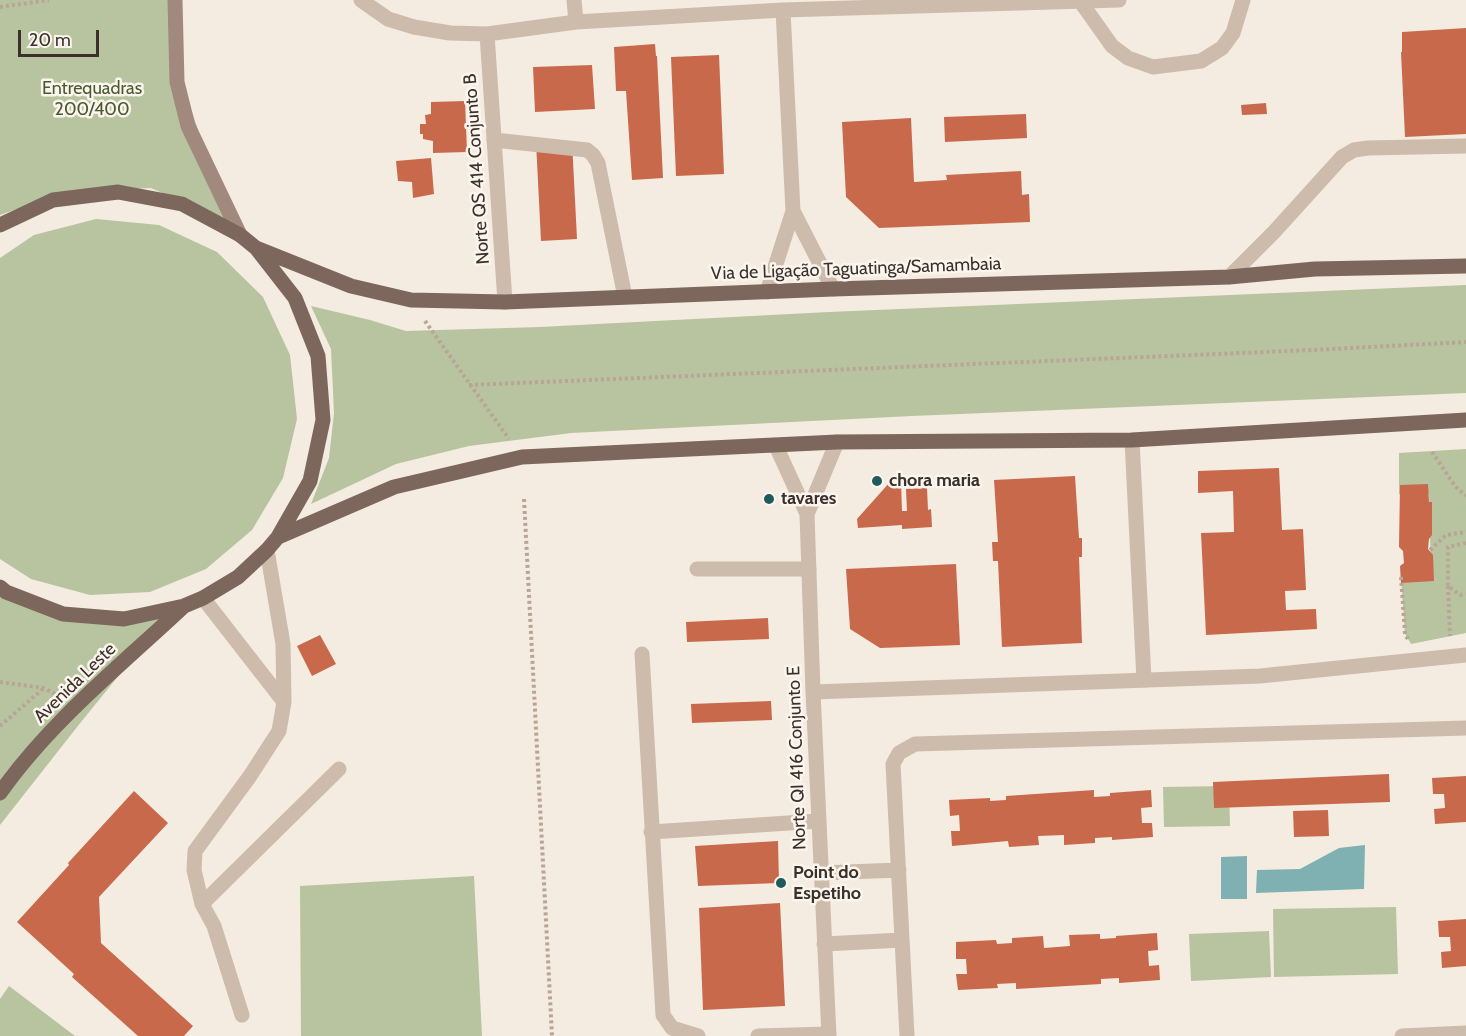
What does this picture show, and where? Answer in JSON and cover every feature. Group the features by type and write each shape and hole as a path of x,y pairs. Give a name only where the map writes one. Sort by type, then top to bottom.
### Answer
{"main road":[{"path":"175,0 177,82 188,126 240,235"},
{"path":"0,225 52,200 118,192 182,204 240,235 256,248 295,298 318,356 323,420 310,481 278,537 238,577 203,597 184,606 124,619 63,614 0,588"},
{"name":"Via de Ligação Taguatinga/Samambaia","path":"256,248 351,286 411,300 505,302 1229,277 1316,269 1466,266"},
{"path":"278,537 394,487 522,457 837,442 1132,440 1466,420"},
{"name":"Avenida Leste","path":"0,793 17,769 74,708 184,606"}],"street":[{"path":"361,0 388,19 414,27 450,33 487,34 576,22 783,10 988,2 1119,0"},
{"path":"574,0 576,22"},
{"path":"1080,1 1113,46 1128,58 1153,67 1201,61 1222,48 1233,33 1243,0"},
{"path":"767,292 793,211 783,10"},
{"name":"Norte QS 414 Conjunto B","path":"487,34 505,302"},
{"path":"494,140 586,150 593,155 598,163 625,297"},
{"path":"1229,277 1274,232 1342,157 1354,150 1466,146"},
{"path":"793,211 833,289"},
{"path":"1132,440 1144,680"},
{"name":"Norte QI 416 Conjunto E","path":"807,514 837,442"},
{"name":"Norte QI 416 Conjunto E","path":"776,446 807,514 829,1035"},
{"path":"242,1015 214,926 202,904 194,870 195,851 271,746 279,731 284,702 283,644 267,550"},
{"path":"697,569 809,569"},
{"path":"203,597 284,702"},
{"path":"642,654 663,1015 672,1028 698,1036"},
{"path":"813,692 1260,676 1466,655"},
{"path":"907,1036 894,764 899,753 915,744 1466,728"},
{"path":"202,904 339,769"},
{"path":"651,832 819,821"},
{"path":"821,873 899,870"},
{"path":"824,944 902,940"},
{"path":"1401,1036 1466,1033"},
{"path":"758,1036 829,1035"}],"path":[{"path":"0,7 49,0"},
{"path":"411,300 522,457"},
{"path":"469,385 1466,342"},
{"path":"1432,452 1455,486 1466,496"},
{"path":"524,499 552,1036"},
{"path":"1430,550 1446,535 1466,532"},
{"path":"1450,636 1448,547 1466,543"},
{"path":"1401,577 1405,634 1411,644"},
{"path":"1448,586 1466,598"},
{"path":"1460,595 1466,594"},
{"path":"0,682 44,688 58,695"},
{"path":"0,726 44,688"}],"green space":[{"name":"Entrequadras 200/400","path":"0,0 178,0 181,80 230,223 151,188 65,192 0,215"},
{"path":"96,219 159,225 217,252 263,297 290,355 297,419 283,478 252,530 206,569 150,592 90,595 31,579 0,559 0,258 34,235"},
{"path":"1466,285 1466,393 571,433 469,446 396,464 311,504 329,458 334,413 331,349 311,306 406,331 540,327 829,312"},
{"path":"1466,449 1466,633 1411,644 1405,634 1401,577 1431,576 1429,494 1399,494 1399,453"},
{"path":"0,589 52,613 172,610 0,825"},
{"path":"1229,786 1230,826 1164,827 1163,787"},
{"path":"474,876 482,1036 301,1036 300,886"},
{"path":"1396,907 1398,974 1274,977 1273,909"},
{"path":"1269,931 1271,977 1191,981 1189,934"},
{"path":"9,986 75,1036 0,1036 0,999"}],"water":[{"path":"1365,845 1364,889 1256,893 1257,870 1300,869 1339,848"},
{"path":"1247,856 1247,899 1221,899 1221,857"}],"building":[{"path":"1466,28 1466,134 1405,137 1402,32"},
{"path":"655,44 663,178 632,180 626,91 616,91 614,47"},
{"path":"719,55 724,174 676,176 671,57"},
{"path":"592,65 595,109 535,112 533,67"},
{"path":"465,101 467,152 433,153 433,141 423,139 423,134 420,134 420,124 426,124 425,115 431,114 431,102"},
{"path":"1266,103 1267,114 1242,115 1241,105"},
{"path":"1026,114 1027,138 945,142 944,117"},
{"path":"911,118 914,182 947,180 946,175 1021,171 1022,195 1029,194 1030,222 879,228 846,197 842,122"},
{"path":"572,141 577,239 541,241 536,142"},
{"path":"431,158 434,194 413,198 412,182 398,181 396,161"},
{"path":"1279,468 1282,530 1303,529 1306,590 1285,591 1286,610 1316,609 1317,629 1206,635 1201,533 1234,532 1233,491 1198,493 1198,471"},
{"path":"1075,476 1079,538 1082,538 1082,557 1079,557 1082,643 1002,647 998,561 993,561 992,542 998,542 994,480"},
{"path":"890,482 901,482 902,511 907,511 906,489 927,488 928,510 931,509 932,527 902,529 902,525 858,528 857,519"},
{"path":"1428,484 1429,502 1432,502 1432,535 1428,549 1433,555 1434,581 1401,583 1400,566 1404,563 1403,551 1399,547 1400,485"},
{"path":"956,564 960,645 880,648 850,629 846,569"},
{"path":"768,618 769,639 687,642 686,622"},
{"path":"320,635 336,664 312,676 297,646"},
{"path":"771,701 772,720 692,723 691,704"},
{"path":"1389,774 1390,802 1214,808 1213,782"},
{"path":"1466,776 1466,822 1435,824 1434,809 1445,808 1444,794 1433,794 1432,778"},
{"path":"1094,790 1094,797 1110,796 1110,793 1151,790 1152,807 1141,808 1142,823 1152,823 1153,837 1112,840 1112,837 1095,838 1095,843 1064,845 1064,835 1038,836 1039,845 1009,847 1008,841 952,846 951,831 960,831 959,815 950,816 949,800 990,798 990,801 1006,800 1006,796"},
{"path":"134,791 168,823 99,897 101,943 193,1026 184,1036 138,1036 72,977 74,974 17,922"},
{"path":"1328,810 1329,836 1294,837 1293,811"},
{"path":"778,841 779,883 698,886 695,846"},
{"path":"780,903 785,1006 703,1010 699,908"},
{"path":"1466,919 1466,966 1442,968 1441,952 1451,951 1450,937 1439,937 1438,921"},
{"path":"1157,933 1158,950 1148,951 1149,966 1159,965 1160,980 1119,983 1119,978 1101,979 1101,984 1016,989 1016,983 997,984 998,988 958,990 956,974 967,974 966,959 956,959 956,942 996,940 997,944 1012,943 1012,938 1043,936 1044,948 1070,946 1069,935 1100,934 1100,939"}],"place":[{"name":"chora maria","path":"877,481"},
{"name":"tavares","path":"769,499"},
{"name":"Point do Espetiho","path":"781,883"}]}
